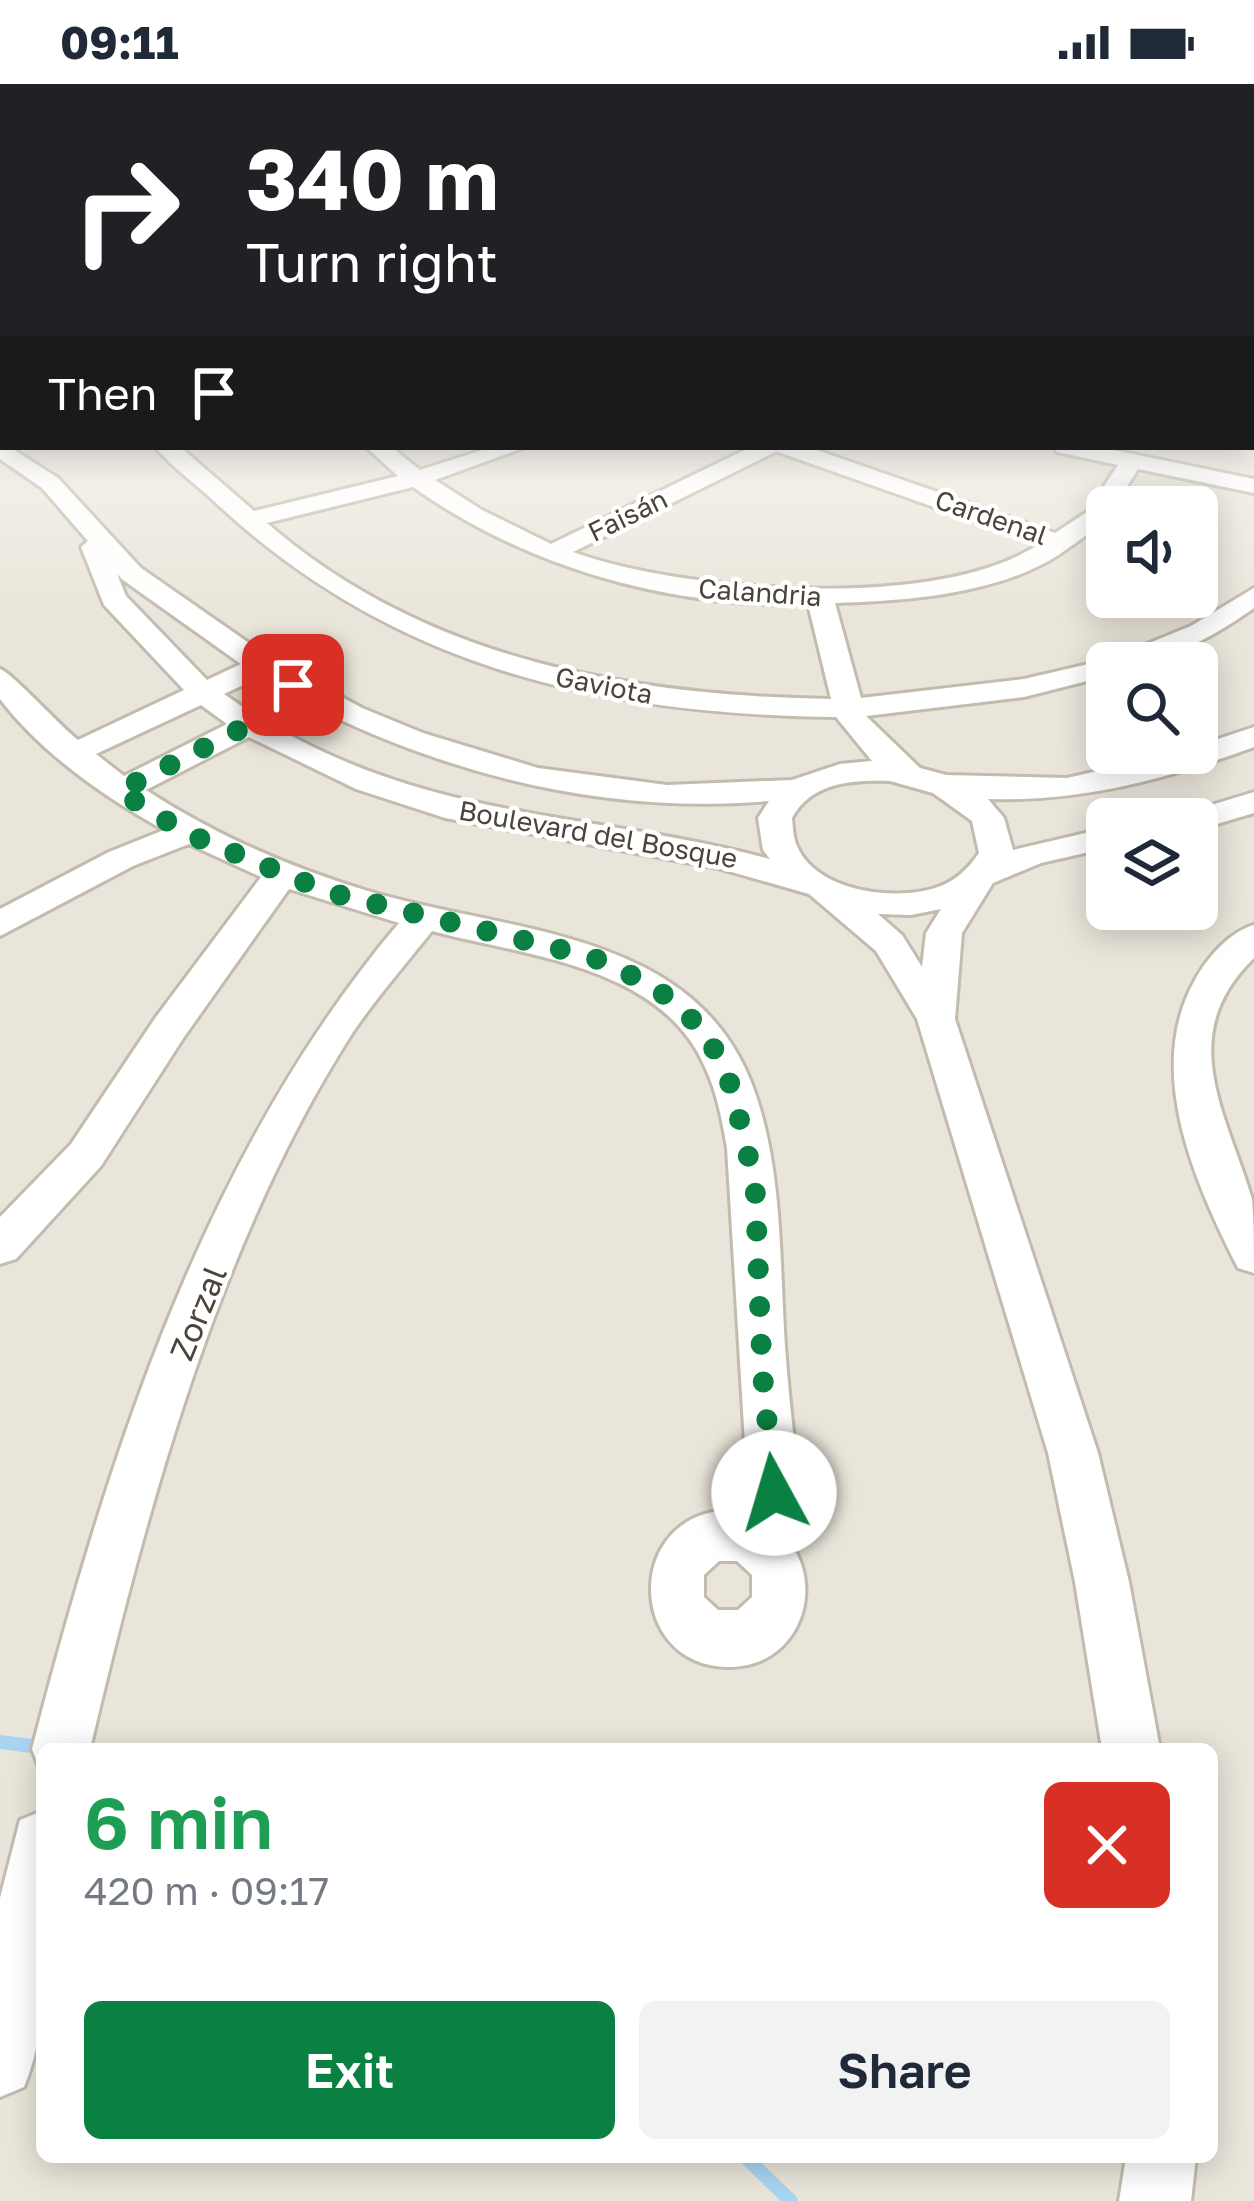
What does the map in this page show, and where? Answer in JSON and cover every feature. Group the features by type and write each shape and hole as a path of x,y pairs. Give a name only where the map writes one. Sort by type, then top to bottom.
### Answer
{"street":[{"path":"3,450 50,483 132,574 262,665 74,753"},
{"name":"Gaviota","path":"169,450 287,552 429,636 520,669 690,702 850,713 976,697 1086,673"},
{"name":"Calandria","path":"381,450 473,516 552,553 671,586 820,599 966,579 1019,563 1060,543 1102,510 1125,479 1131,462"},
{"path":"250,520 415,479 506,450"},
{"name":"Faisán","path":"552,553 763,450"},
{"name":"Cardenal","path":"795,450 1060,543"},
{"path":"1078,450 1254,486"},
{"path":"92,534 97,562 114,598 203,693"},
{"path":"1177,642 1254,596"},
{"path":"820,599 850,713 884,755 980,809 994,830 996,853 944,933 936,1019"},
{"name":"Boulevard del Bosque","path":"262,665 399,737 513,771 688,797 804,786"},
{"path":"0,679 13,718 74,753 119,791 186,833 281,875 423,918 592,957 654,986 706,1032 732,1088 755,1184 762,1369 774,1493 780,1599 767,1624 756,1633 728,1639 700,1630 680,1608 678,1567 695,1545 754,1530 766,1519 774,1493"},
{"path":"119,791 247,727 286,703 293,685"},
{"name":"Boulevard del Bosque","path":"203,693 247,727 350,777 434,806 542,829 725,856 825,889"},
{"path":"850,713 837,751 779,808 776,842 790,865 890,944 936,1019 1072,1453 1102,1582 1130,1743"},
{"path":"804,786 856,771 1028,794 1082,788 1179,763 1254,736"},
{"path":"1218,813 1254,802"},
{"path":"0,924 122,860 186,833"},
{"path":"825,889 881,904 918,904 951,896 1030,854 1086,842"},
{"path":"0,1246 86,1155 170,1027 281,875"},
{"name":"Zorzal","path":"62,1743 87,1640 136,1484 220,1258 266,1157 335,1029 423,918"},
{"path":"1254,937 1225,961 1205,994 1196,1016 1190,1066 1198,1121 1254,1255"},
{"path":"734,1536 761,1548 777,1571"},
{"path":"0,2063 36,1874"},
{"path":"1155,2201 1160,2163"}],"shaded area":[{"path":"0,450 1254,450 1254,2201 0,2201"}],"waterway":[{"path":"0,1742 36,1747"},
{"path":"751,2163 791,2201"}],"route":[{"path":"293,685 286,703 276,711 119,791 186,833 328,892 592,957 654,986 706,1032 732,1088 755,1184 762,1369 774,1493"}]}
